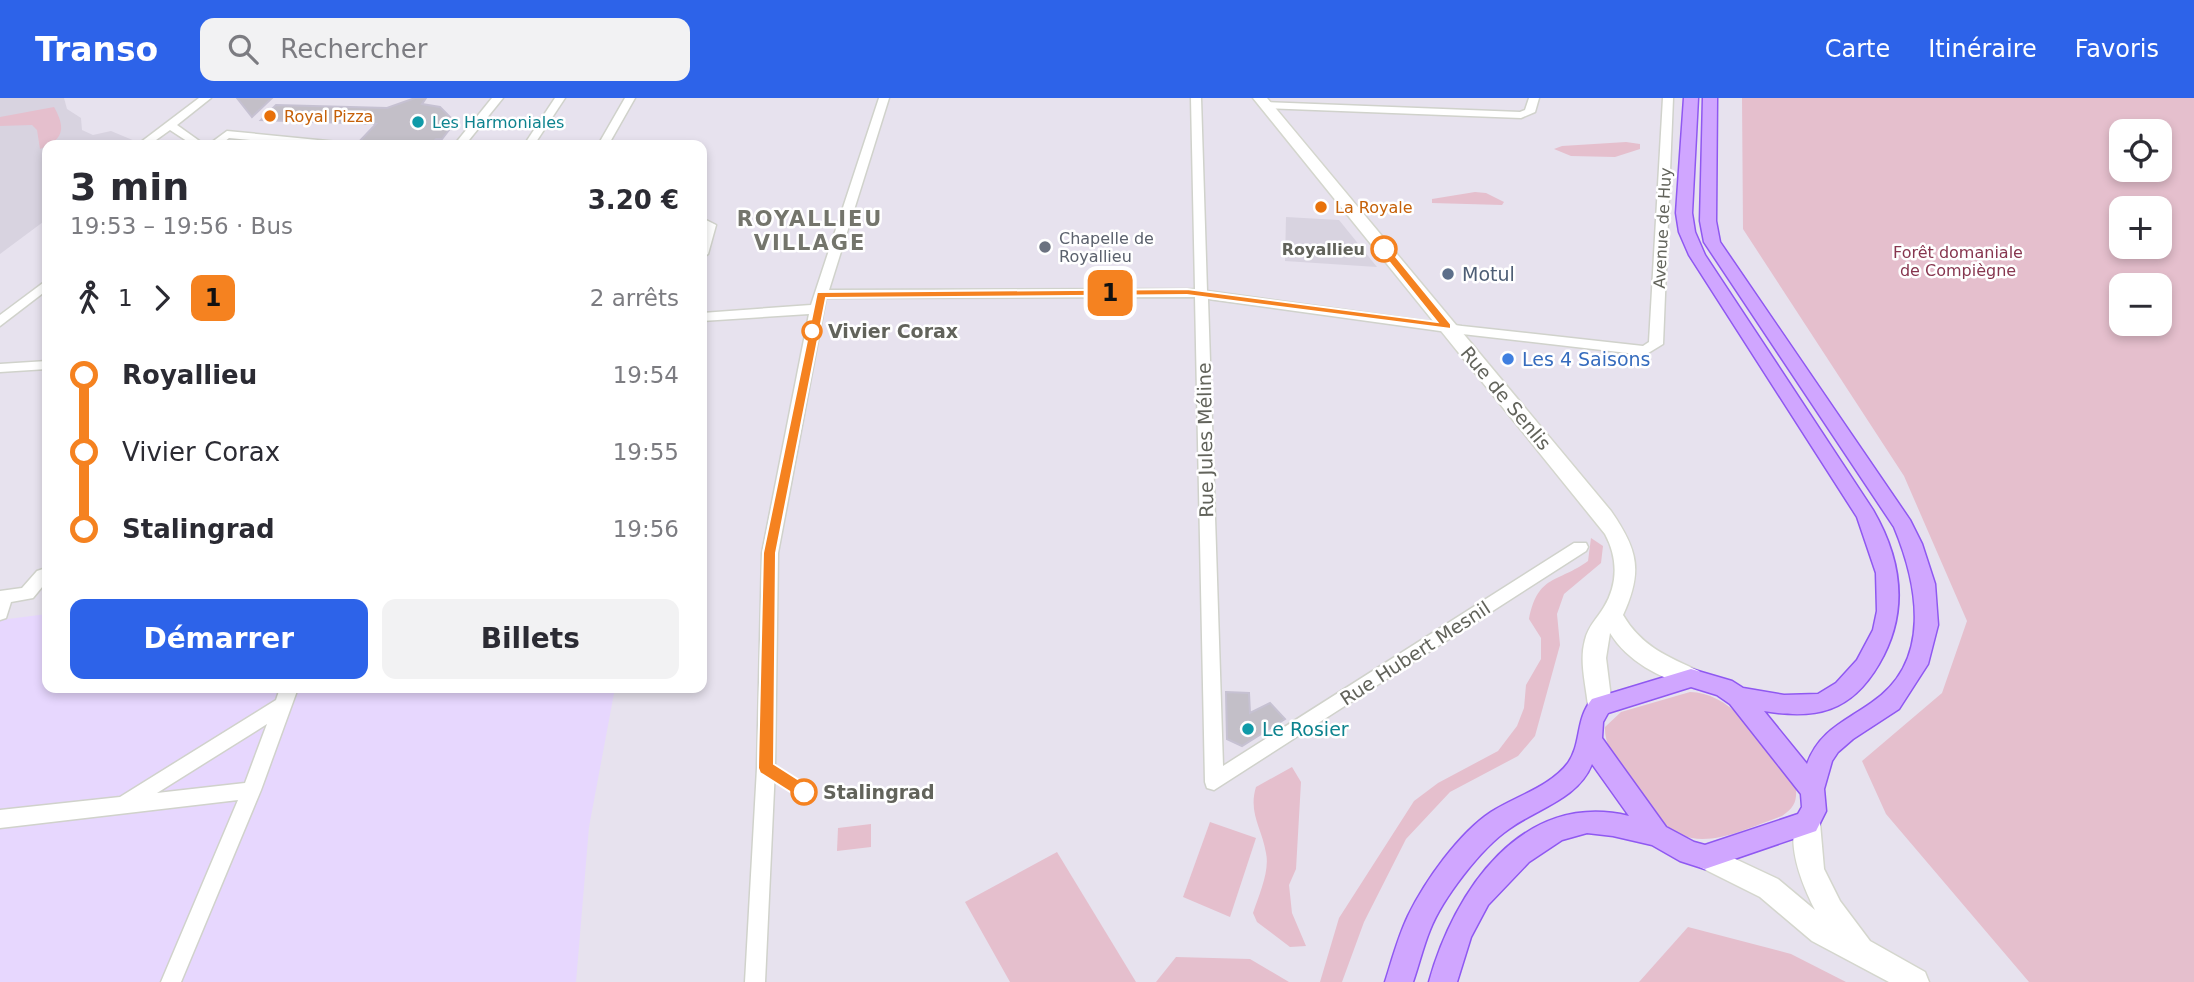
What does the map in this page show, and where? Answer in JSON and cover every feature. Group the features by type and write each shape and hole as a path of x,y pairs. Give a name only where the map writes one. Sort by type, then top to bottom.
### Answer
{"main road":[{"path":"1691,98 1685,213 1687,232 1697,255 1866,515 1886,558 1890,583 1890,608 1876,652 1843,690 1830,700 1788,705 1738,697"},
{"path":"1710,98 1708,221 1712,242 1903,525 1925,584 1928,612 1925,643 1911,674 1890,703 1831,744 1824,753 1812,789"},
{"path":"1399,982 1419,922 1466,849 1499,821 1564,784 1578,769 1590,741 1592,716 1600,706 1691,678 1724,688 1738,697 1812,789 1816,803 1814,814 1807,823 1705,856 1689,853 1657,835 1588,822 1549,834 1524,850 1505,867 1470,910 1443,982"},
{"path":"1590,741 1657,835"}],"street":[{"path":"149,140 206,98"},
{"path":"463,140 498,98"},
{"path":"532,140 560,98"},
{"path":"606,140 630,98"},
{"path":"755,982 766,768 769,553 818,302 884,98"},
{"name":"Rue Jules Méline","path":"1196,98 1199,294 1202,308 1214,782"},
{"path":"1438,98 1444,111"},
{"path":"1263,101 1527,114 1534,98"},
{"name":"Avenue de Huy","path":"1447,327 1645,351 1656,344 1668,98"},
{"name":"Rue de Senlis","path":"1263,101 1593,502 1623,545 1627,557 1625,582 1611,615 1599,629 1595,646 1600,706"},
{"path":"168,126 177,128 193,140"},
{"path":"219,140 227,134 288,140"},
{"path":"707,224 710,225 710,231 707,240"},
{"path":"0,322 42,288"},
{"path":"707,316 818,302 1199,294 1447,327"},
{"path":"0,368 42,365"},
{"name":"Rue Hubert Mesnil","path":"1214,782 1580,547"},
{"path":"2,602 27,594 42,576"},
{"path":"1611,615 1623,638 1641,655 1691,678"},
{"path":"171,982 252,790 286,696"},
{"path":"122,804 286,696"},
{"path":"0,819 252,790"},
{"path":"1807,823 1811,868 1822,895 1835,919 1864,952"},
{"path":"1705,856 1769,888 1822,932 1864,952 1915,982"}],"shaded area":[{"path":"0,98 64,98 67,109 81,118 82,130 93,135 111,131 133,140 42,140 42,223 0,254"},
{"path":"1286,217 1339,220 1377,267 1285,261"},
{"path":"42,615 42,693 614,693 589,827 576,982 0,982 0,620"}],"green space":[{"name":"Forêt domaniale de Compiègne","path":"1742,98 2194,98 2194,982 2029,982 1886,814 1862,761 1942,693 1967,621 1904,476 1743,229"},
{"path":"54,107 60,121 60,132 56,140 42,140 40,149 37,130 32,125 0,126 0,117"},
{"path":"1626,142 1640,144 1640,149 1615,157 1571,156 1554,149 1562,146"},
{"path":"1475,192 1486,193 1504,202 1502,205 1432,203 1432,199"},
{"path":"1591,538 1603,546 1601,563 1564,594 1557,614 1560,645 1535,736 1518,756 1450,792 1406,839 1364,922 1342,982 1320,982 1339,918 1414,801 1438,783 1498,751 1517,726 1524,708 1526,685 1541,659 1541,638 1529,619 1533,604 1538,594 1551,581 1588,561"},
{"path":"1690,692 1723,702 1751,727 1796,788 1794,804 1786,813 1736,833 1705,839 1690,838 1675,832 1654,813 1614,757 1607,743 1605,727 1621,712"},
{"path":"1292,767 1301,782 1296,869 1289,885 1292,913 1306,946 1290,947 1257,922 1253,913 1267,860 1256,820 1254,796 1256,787"},
{"path":"1210,822 1256,838 1230,917 1183,897"},
{"path":"871,824 871,847 837,851 838,828"},
{"path":"1057,852 1136,982 1010,982 965,902"},
{"path":"1688,927 1791,954 1846,982 1639,982"},
{"path":"1176,957 1250,959 1289,982 1156,982"}],"building":[{"path":"237,98 240,98 271,99 252,117"},
{"name":"Les Harmoniales","path":"415,98 426,98 422,104 440,107 452,119 447,126 452,126 442,139 361,140 376,124 261,120 276,105 387,108"},
{"name":"Le Rosier","path":"1226,692 1249,693 1250,713 1270,703 1285,719 1242,746 1227,739"}],"bus line":[{"name":"1","path":"804,792 766,768 769,553 821,294 1187,292 1447,327 1384,249"}],"place":[{"name":"Royal Pizza","path":"270,116"},
{"name":"Les Harmoniales","path":"418,122"},
{"name":"La Royale","path":"1321,207"},
{"name":"Chapelle de Royallieu","path":"1045,247"},
{"name":"Royallieu","path":"1384,249"},
{"name":"Motul","path":"1448,274"},
{"name":"Vivier Corax","path":"812,331"},
{"name":"Les 4 Saisons","path":"1508,359"},
{"name":"Le Rosier","path":"1248,729"},
{"name":"Stalingrad","path":"804,792"}],"district":[{"name":"ROYALLIEU VILLAGE","path":"810,231"}]}
